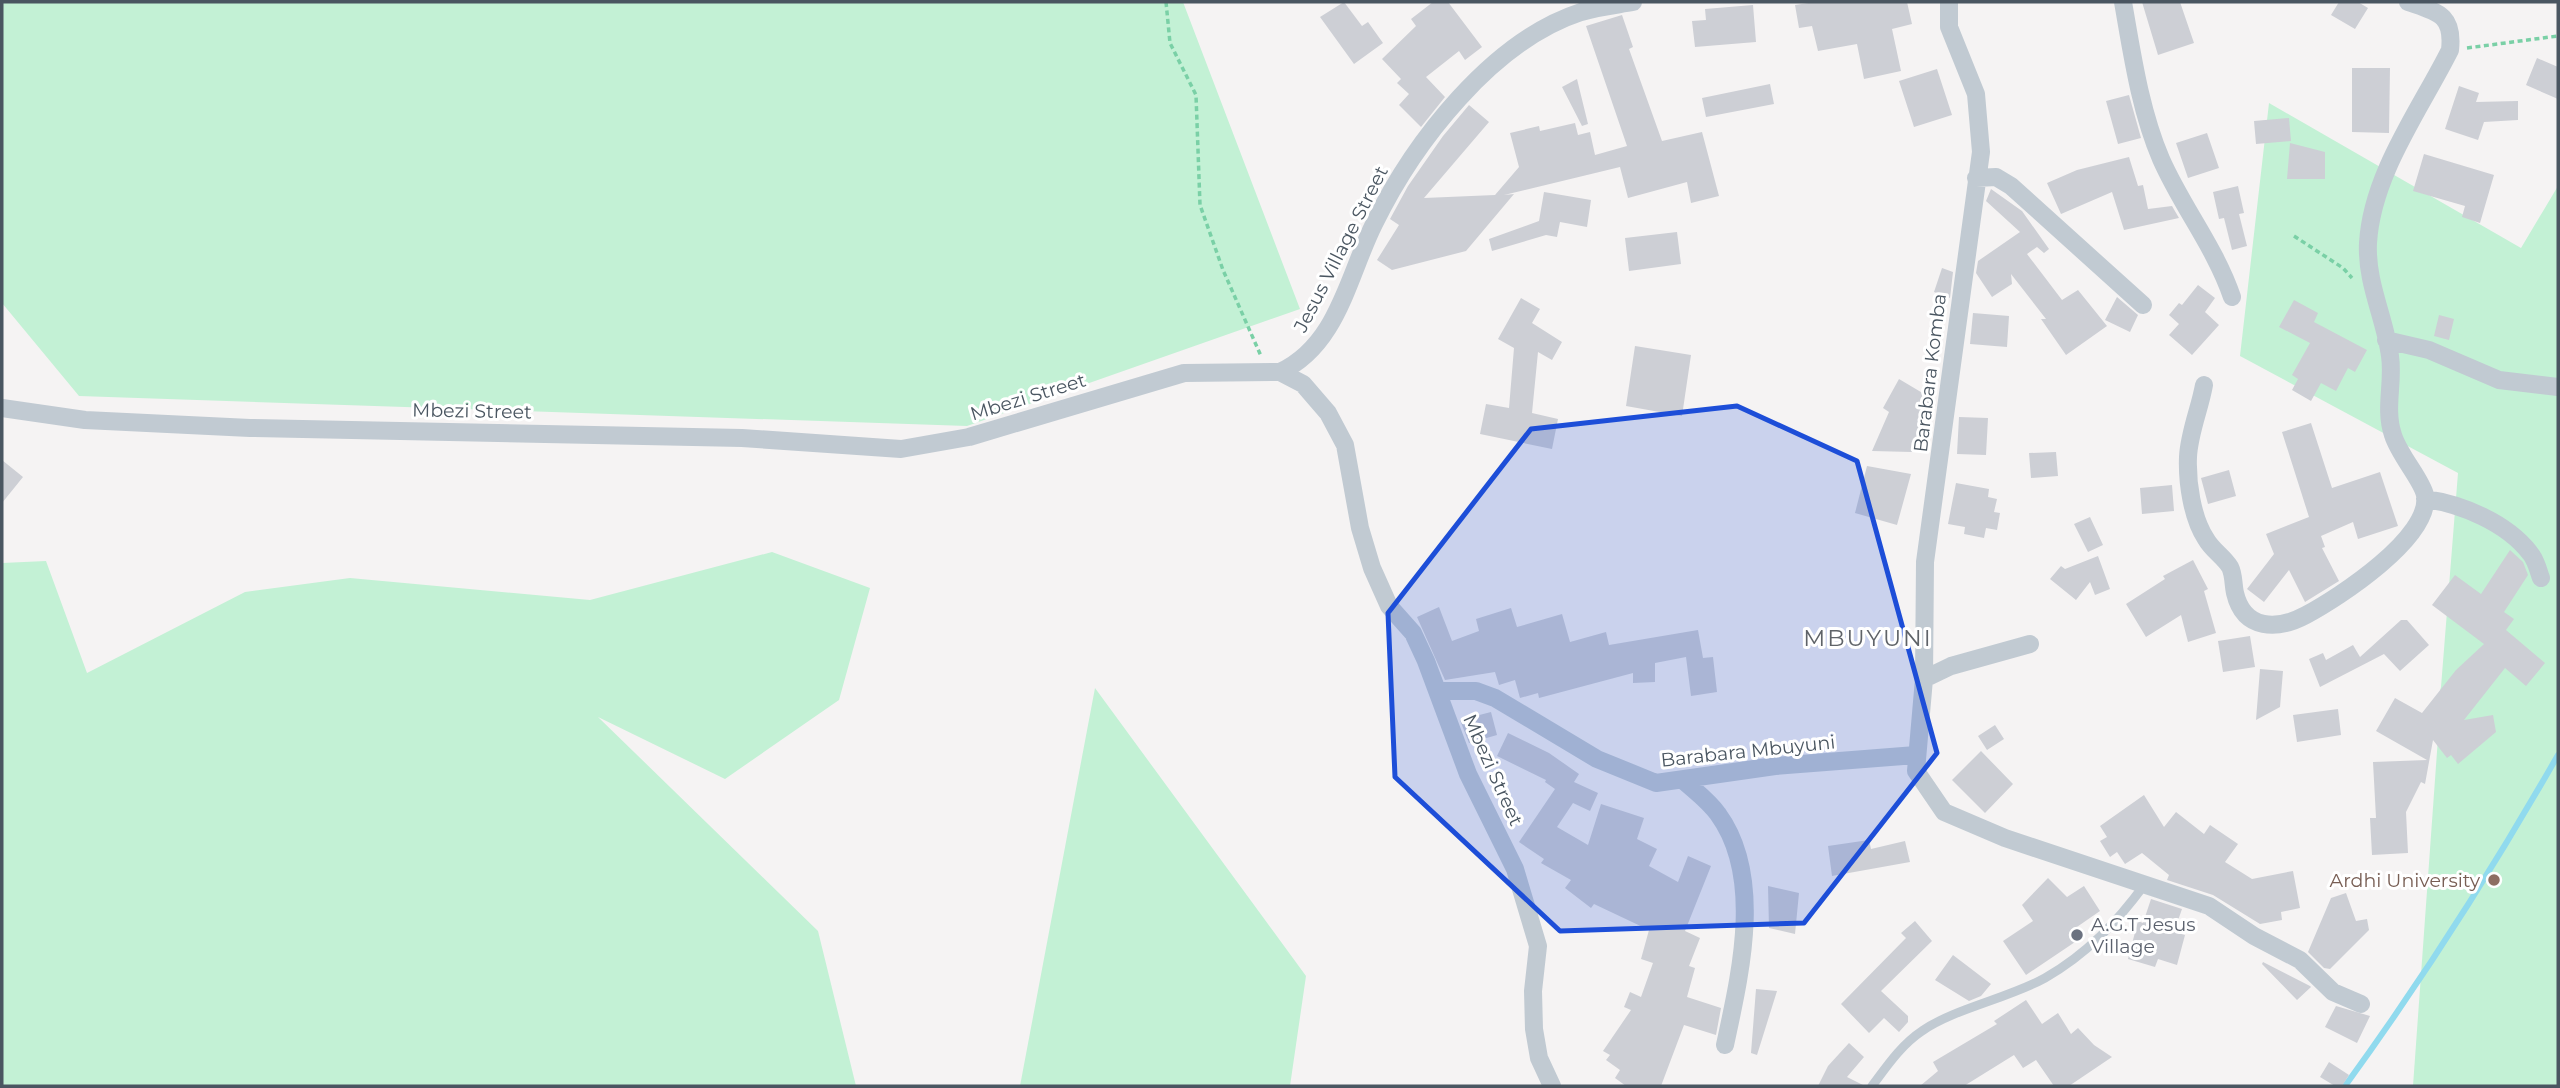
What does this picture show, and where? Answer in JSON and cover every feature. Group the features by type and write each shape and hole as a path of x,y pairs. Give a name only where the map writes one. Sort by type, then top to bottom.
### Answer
{"street":[{"name":"Jesus Village Street","path":"1274,372 1311,353 1329,329 1374,224 1416,151 1455,103 1515,47 1541,30 1582,12 1633,2"},
{"name":"Barabara Komba","path":"1916,755 1924,679 1925,562 1942,448 1960,290 1972,231 1976,178 1982,152 1976,94 1949,27 1949,2"},
{"path":"2123,2 2142,97 2160,157 2222,267 2232,297"},
{"path":"2204,385 2188,457 2196,515 2205,538 2231,570 2239,604 2255,621 2267,626 2281,625 2343,594 2399,547 2421,514 2425,499 2420,485 2402,458 2392,433 2389,413 2391,358 2368,268 2368,242 2375,200 2450,50 2451,29 2439,13 2408,2"},
{"path":"1976,178 1996,177 2011,187 2143,305"},
{"path":"2386,340 2429,350 2499,380 2558,387"},
{"name":"Mbezi Street","path":"2,408 85,420 250,428 742,438 901,449 969,437 1184,373 1274,372 1303,384 1328,413 1345,445 1360,528 1372,568 1390,606 1412,633 1439,691 1468,775 1515,869 1538,946 1534,991 1535,1036 1539,1058 1552,1086"},
{"path":"2425,499 2451,503 2511,534 2532,555 2541,578"},
{"path":"1924,679 1951,666 2030,645"},
{"name":"Barabara Mbuyuni","path":"1439,691 1476,691 1495,698 1569,744 1624,772 1656,783 1775,766 1916,755"},
{"path":"1916,755 1916,771 1944,812 2005,838 2183,896 2226,916 2254,936 2300,960 2333,992 2361,1003"},
{"path":"1683,780 1718,814 1731,840 1741,876 1744,954 1725,1045"}],"lane":[{"path":"1872,1086 1902,1046 1924,1029 2043,979 2091,947 2119,919 2145,884"}],"path":[{"path":"1166,2 1170,43 1196,95 1200,205 1223,270 1274,372"},
{"path":"2450,50 2558,36"},
{"path":"2294,236 2343,268 2357,288"}],"highlighted area":[{"path":"1737,406 1857,461 1937,753 1804,923 1560,931 1395,777 1388,613 1531,429"}],"green space":[{"path":"2,2 1183,2 1300,309 967,426 79,396 2,303"},
{"path":"2269,103 2521,248 2558,186 2558,1086 2413,1086 2440,710 2437,702 2441,687 2458,473 2240,356"},
{"path":"772,552 870,588 839,700 725,779 598,717 818,931 856,1086 2,1086 2,563 46,561 87,673 245,592 350,578 590,600"},
{"path":"1095,688 1306,976 1290,1086 1020,1086"}],"building":[{"path":"1344,2 1362,26 1368,22 1383,43 1354,64 1320,17"},
{"path":"1433,2 1448,2 1482,47 1465,60 1459,51 1426,77 1445,97 1421,127 1399,105 1409,94 1397,83 1401,79 1382,59 1416,26 1411,19"},
{"path":"1815,2 1907,2 1912,24 1892,29 1901,71 1864,79 1857,44 1818,51 1812,26 1799,28 1795,5"},
{"path":"2142,2 2180,2 2194,43 2158,55"},
{"path":"2339,2 2358,2 2368,8 2355,29 2331,15"},
{"path":"1753,5 1756,42 1695,47 1692,21 1706,20 1705,9"},
{"path":"1622,15 1633,47 1629,49 1662,141 1702,132 1719,196 1691,203 1687,182 1628,198 1620,167 1504,195 1514,194 1466,251 1392,270 1377,260 1399,225 1390,219 1408,186 1443,136 1469,105 1489,122 1424,198 1495,195 1519,167 1510,133 1539,126 1540,131 1575,123 1578,135 1590,132 1595,155 1627,146 1586,26"},
{"path":"2537,58 2558,67 2558,99 2526,85"},
{"path":"2352,68 2390,68 2389,133 2352,132"},
{"path":"1937,69 1952,115 1914,127 1899,81"},
{"path":"1577,79 1588,124 1582,126 1562,87"},
{"path":"1770,84 1774,104 1706,117 1702,98"},
{"path":"2459,86 2479,93 2476,102 2518,101 2518,120 2484,122 2478,140 2445,129"},
{"path":"2129,95 2141,138 2118,144 2106,101"},
{"path":"2289,118 2291,141 2256,144 2254,121"},
{"path":"2207,133 2219,168 2188,178 2176,143"},
{"path":"2290,143 2325,152 2325,179 2287,179"},
{"path":"2424,154 2494,175 2480,223 2462,217 2465,206 2413,191"},
{"path":"2129,157 2138,186 2143,185 2148,209 2172,206 2179,218 2124,230 2112,192 2061,214 2047,183 2077,170"},
{"path":"2238,186 2244,213 2239,214 2247,246 2232,250 2224,218 2219,219 2213,192"},
{"path":"1991,189 2022,211 2049,249 2044,253 2037,247 2027,254 2062,300 2078,290 2107,326 2066,355 2041,319 2046,319 2011,274 2012,284 1992,297 1976,273 1978,261 2020,232 1986,201"},
{"path":"1544,192 1591,200 1587,227 1560,222 1557,237 1546,235 1492,251 1489,239 1539,221"},
{"path":"1677,232 1681,264 1629,271 1625,238"},
{"path":"1942,268 1953,272 1950,298 1934,292"},
{"path":"2198,285 2215,298 2205,312 2219,325 2192,355 2169,335 2179,324 2169,315 2179,303 2182,305"},
{"path":"2117,297 2138,315 2130,332 2105,320"},
{"path":"1521,298 1540,309 1532,323 1562,342 1552,360 1538,352 1532,413 1558,419 1552,449 1480,434 1486,404 1509,408 1514,348 1498,339"},
{"path":"2294,300 2318,313 2314,322 2367,350 2355,372 2348,368 2336,391 2321,383 2311,401 2292,390 2298,379 2292,375 2310,343 2279,327"},
{"path":"1973,313 2009,316 2007,347 1970,344"},
{"path":"2439,315 2454,319 2449,340 2434,336"},
{"path":"1635,346 1691,355 1682,416 1626,406"},
{"path":"1899,379 1936,401 1934,413 1912,452 1872,451 1889,412 1883,408"},
{"path":"1959,417 1988,418 1986,455 1957,454"},
{"path":"2311,423 2332,488 2380,472 2398,526 2358,539 2353,522 2321,536 2325,547 2322,548 2339,581 2305,602 2289,570 2264,602 2247,589 2274,554 2266,534 2309,517 2282,432"},
{"path":"2056,452 2058,476 2031,478 2029,453"},
{"path":"2,460 23,477 2,503"},
{"path":"1867,466 1911,474 1897,525 1855,513"},
{"path":"2229,470 2236,496 2208,504 2201,478"},
{"path":"1956,483 1989,489 1988,497 1997,499 1994,512 2000,513 1997,530 1986,528 1984,538 1964,534 1965,527 1948,524"},
{"path":"2172,485 2174,511 2142,514 2140,488"},
{"path":"2090,517 2103,545 2088,552 2074,524"},
{"path":"2510,550 2523,562 2528,575 2504,612 2514,619 2506,630 2545,663 2526,686 2505,668 2464,720 2493,715 2496,732 2458,764 2451,755 2447,758 2433,740 2425,784 2421,782 2406,812 2408,853 2372,855 2370,818 2376,818 2373,762 2427,760 2376,731 2395,698 2422,713 2456,670 2484,644 2432,605 2455,575 2481,594"},
{"path":"2098,556 2110,589 2095,595 2090,582 2076,600 2050,579 2061,566 2065,569"},
{"path":"2193,560 2208,589 2204,591 2216,633 2188,642 2181,615 2146,637 2126,604 2165,579 2163,576"},
{"path":"1439,607 1452,641 1479,631 1476,619 1511,608 1517,627 1562,614 1570,642 1606,632 1609,645 1698,630 1703,658 1713,657 1717,692 1691,696 1686,657 1655,663 1655,682 1633,683 1633,673 1539,698 1538,693 1520,698 1515,680 1499,685 1495,672 1445,680 1417,617"},
{"path":"2401,620 2407,620 2429,645 2400,671 2384,654 2320,687 2309,659 2323,653 2326,660 2353,645 2360,657"},
{"path":"2250,636 2255,667 2223,672 2218,641"},
{"path":"2260,669 2283,671 2280,707 2256,720"},
{"path":"2338,709 2341,735 2297,742 2293,715"},
{"path":"1491,712 1497,735 1469,743 1460,720"},
{"path":"1995,725 2004,739 1987,750 1978,736"},
{"path":"1508,733 1549,753 1579,774 1574,782 1598,793 1590,811 1573,803 1557,827 1588,845 1601,804 1644,818 1637,839 1657,849 1649,866 1678,882 1688,856 1711,866 1685,931 1700,938 1689,966 1695,968 1687,997 1721,1008 1716,1035 1684,1025 1661,1086 1626,1086 1615,1078 1620,1070 1606,1060 1610,1055 1603,1051 1631,1010 1624,1007 1630,992 1641,997 1653,963 1641,959 1649,930 1594,904 1591,908 1565,888 1571,880 1541,863 1544,859 1519,842 1555,789 1545,782 1546,780 1497,756"},
{"path":"1981,751 2013,784 1985,813 1952,780"},
{"path":"2144,795 2164,827 2176,812 2204,834 2210,825 2238,844 2225,862 2252,879 2293,871 2300,908 2281,912 2282,920 2260,924 2213,895 2167,880 2169,875 2142,853 2125,864 2117,852 2110,857 2100,841 2107,837 2100,826"},
{"path":"1869,840 1871,849 1905,841 1910,862 1832,876 1828,846"},
{"path":"2048,878 2067,897 2084,886 2100,911 2074,929 2081,938 2026,975 2003,941 2033,921 2022,905"},
{"path":"1768,886 1799,893 1795,934 1769,928"},
{"path":"2346,893 2356,921 2367,919 2369,930 2330,969 2324,968 2308,952 2331,898"},
{"path":"2151,899 2182,909 2174,932 2185,935 2177,965 2158,959 2155,967 2128,959 2138,921 2143,923"},
{"path":"1915,921 1932,941 1881,991 1908,1016 1908,1022 1899,1032 1884,1018 1869,1033 1841,1004 1906,938 1901,933"},
{"path":"1953,955 1991,984 1981,996 1969,1001 1935,980"},
{"path":"2263,962 2311,987 2297,1000"},
{"path":"1756,989 1777,991 1757,1055 1751,1053"},
{"path":"2026,1000 2042,1024 2058,1013 2071,1034 2078,1028 2094,1045 2112,1057 2069,1086 2054,1086 2036,1060 2023,1068 2014,1055 1964,1086 1920,1086 1938,1071 1933,1062 1997,1024 1994,1021"},
{"path":"2336,1006 2370,1016 2357,1043 2325,1027"},
{"path":"1849,1043 1864,1057 1847,1077 1865,1086 1818,1086 1828,1066"},
{"path":"2329,1062 2349,1075 2342,1086 2335,1086 2320,1077"}],"waterway":[{"path":"2345,1086 2456,923 2558,755"}],"place":[{"name":"Ardhi University","path":"2494,880"},
{"name":"A.G.T Jesus Village","path":"2077,935"}],"district":[{"name":"MBUYUNI","path":"1868,638"}]}
